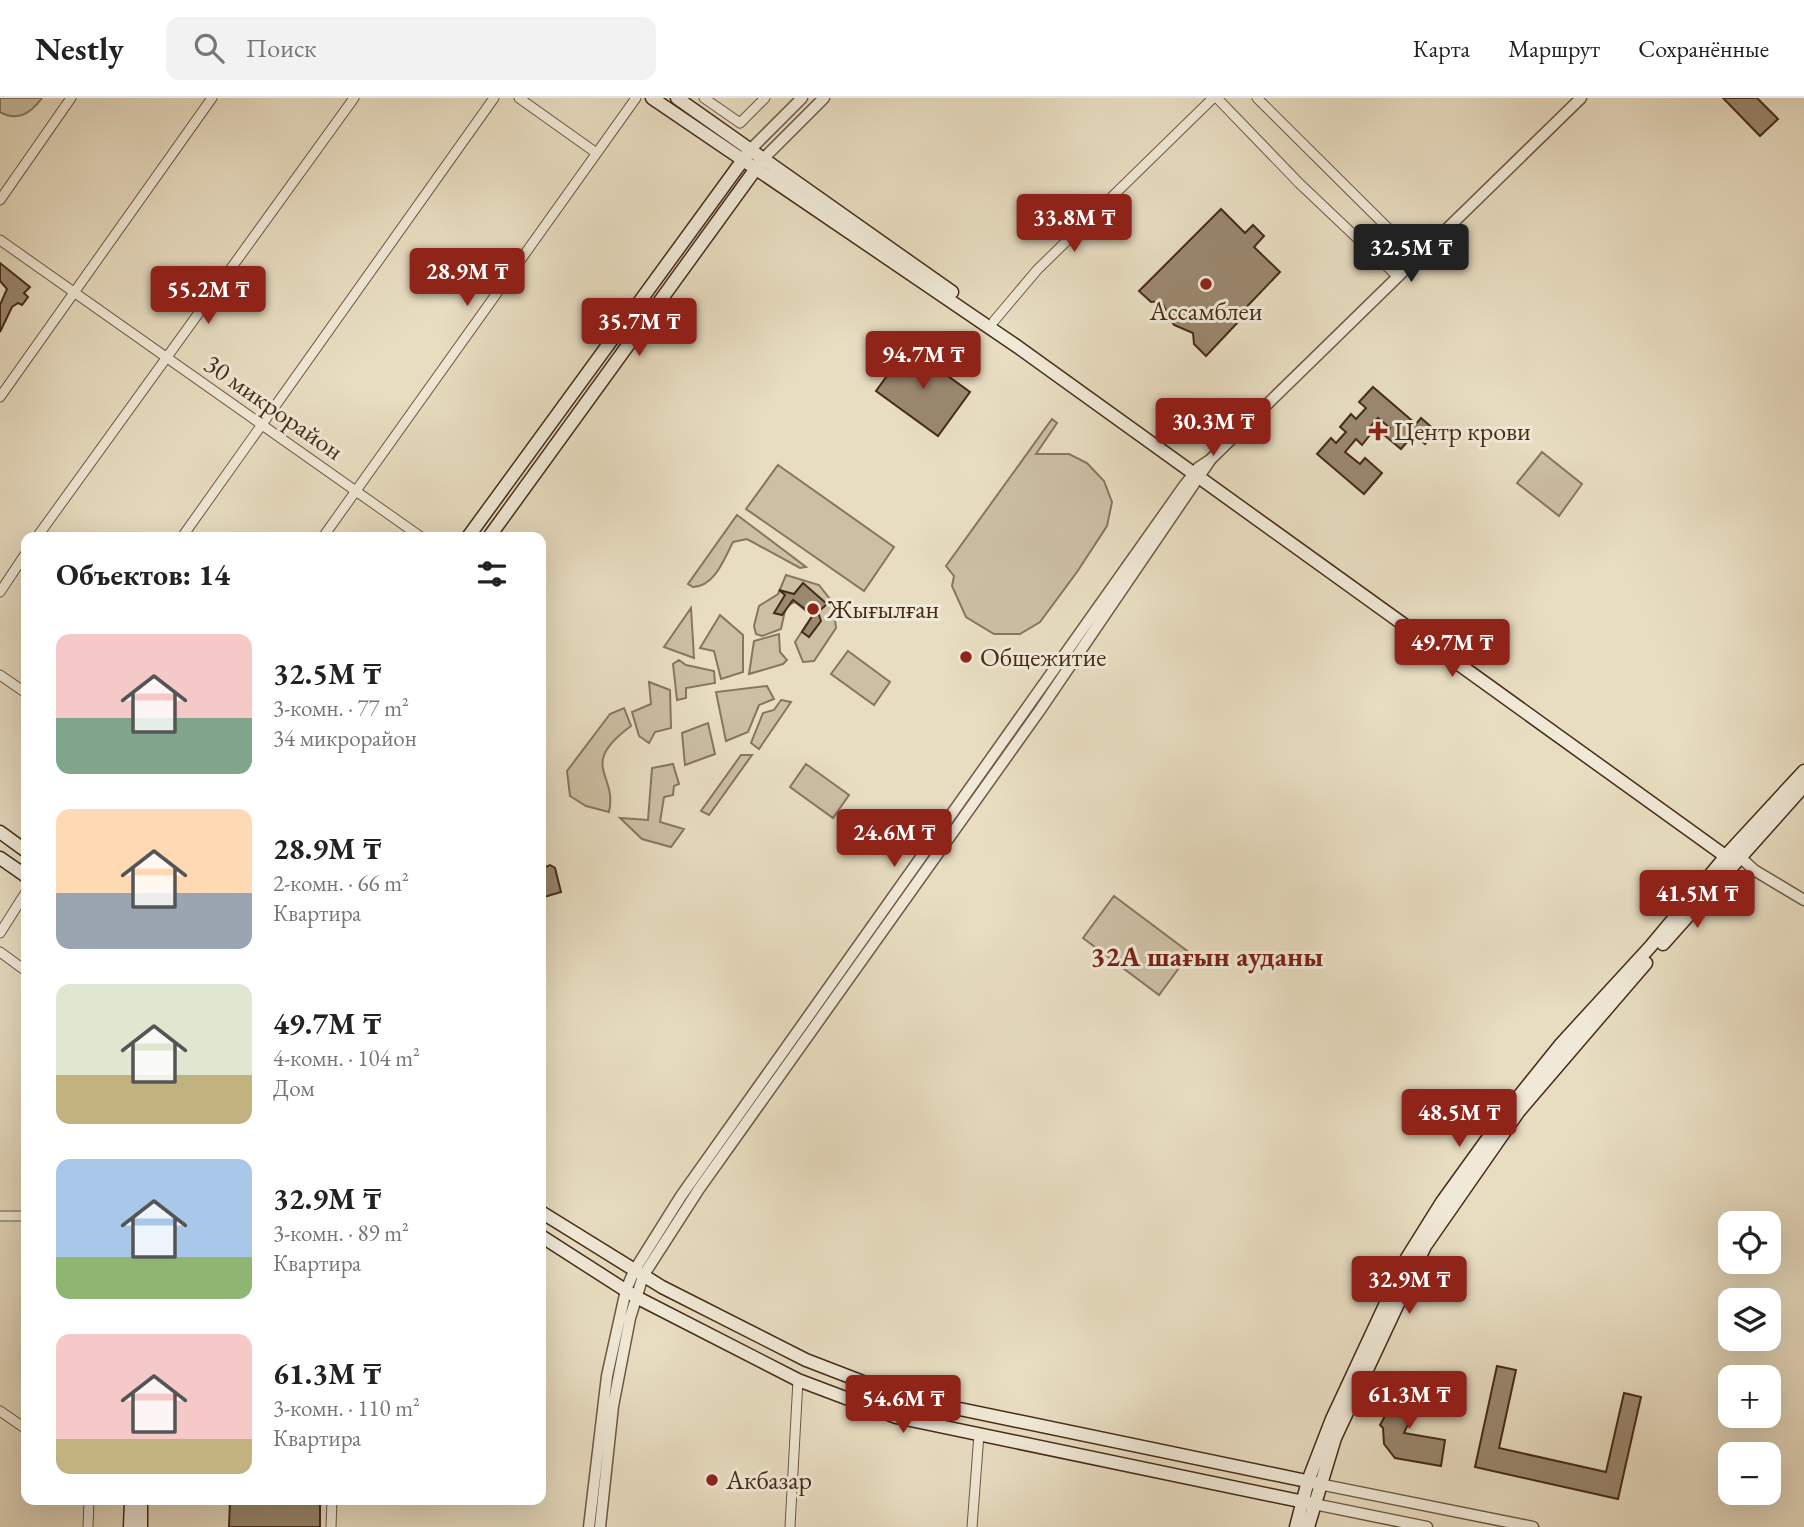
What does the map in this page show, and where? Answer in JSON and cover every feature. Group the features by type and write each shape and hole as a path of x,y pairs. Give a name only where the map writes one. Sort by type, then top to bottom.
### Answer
{"main road":[{"path":"652,98 746,155 1199,473"},
{"path":"677,98 746,155"},
{"path":"472,532 746,155"},
{"path":"759,164 994,321 1199,473 1733,857"},
{"path":"493,532 759,164"},
{"path":"1296,1527 1308,1503 1332,1419 1407,1258 1442,1202 1523,1089 1733,857 1804,771"},
{"path":"1733,857 1804,786"},
{"path":"0,832 21,847"},
{"path":"0,858 21,873"},
{"path":"546,1215 639,1273 806,1360 902,1397 1314,1482"},
{"path":"546,1239 631,1294 798,1380 896,1417 1308,1503"},
{"path":"798,1380 806,1360"},
{"path":"1308,1503 1308,1527"},
{"path":"130,1527 131,1505"},
{"path":"141,1505 141,1527"}],"street":[{"path":"0,200 71,98"},
{"path":"0,397 212,98"},
{"path":"41,532 354,98"},
{"path":"186,532 494,98"},
{"path":"519,98 595,152"},
{"path":"327,532 636,98"},
{"path":"702,116 707,101 740,123 765,98"},
{"path":"746,155 802,98"},
{"path":"759,164 824,98"},
{"path":"994,321 1037,270 1215,98 1397,276"},
{"path":"1258,98 1417,257"},
{"path":"589,1527 607,1376 639,1273 1040,710 1199,473 1581,98"},
{"name":"30 микрорайон","path":"0,240 414,532"},
{"path":"0,592 21,560"},
{"path":"0,675 21,690"},
{"path":"1733,857 1804,900"},
{"path":"0,933 21,900"},
{"path":"0,953 21,968"},
{"path":"0,1216 21,1216"},
{"path":"600,1527 613,1406 631,1294"},
{"path":"790,1527 798,1380"},
{"path":"0,1411 21,1426"},
{"path":"972,1527 979,1434"},
{"path":"1314,1482 1534,1527"},
{"path":"1308,1503 1426,1527"},
{"path":"88,1527 89,1505"},
{"path":"331,1527 332,1505"}],"shaded area":[{"path":"0,98 42,98 29,112 13,116 0,112"},
{"path":"1052,419 1057,423 1036,454 1069,454 1087,463 1104,481 1112,502 1107,526 1040,622 1020,634 994,634 966,617 952,586 954,576 946,566"},
{"path":"1542,452 1582,484 1559,516 1517,483"},
{"path":"778,465 894,547 864,591 746,509"},
{"path":"737,515 806,567 800,568 747,539 733,542 718,570 707,582 693,587 688,584"},
{"path":"786,575 819,585 833,603 836,628 814,661 803,662 795,642 812,616 795,602 786,606 781,629 762,636 756,634 754,626 759,606 778,594"},
{"path":"691,608 694,658 664,647"},
{"path":"720,615 743,635 743,672 721,679 714,651 700,648"},
{"path":"779,634 780,652 787,660 783,664 749,674 754,641"},
{"path":"848,651 890,682 874,705 831,674"},
{"path":"679,660 686,665 714,671 715,683 686,688 686,698 677,700 673,664"},
{"path":"649,682 670,690 671,728 655,732 649,743 639,736 632,712 651,704"},
{"path":"767,686 774,699 759,705 748,732 726,741 716,692"},
{"path":"781,700 791,702 759,749 751,743 763,713 774,710"},
{"path":"624,708 631,726 606,751 603,761 609,788 609,812 586,806 570,796 567,771 610,714"},
{"path":"708,723 715,754 685,765 682,733"},
{"path":"741,755 752,755 709,815 701,811"},
{"path":"673,764 679,784 674,786 673,795 664,797 660,822 684,829 671,847 642,839 620,818 648,820 652,768"},
{"path":"806,764 849,795 833,818 790,787"},
{"path":"1114,896 1190,953 1159,995 1083,938"}],"building":[{"path":"1723,98 1757,98 1778,119 1760,136"},
{"name":"Ассамблеи","path":"1221,209 1245,233 1253,225 1264,236 1254,247 1280,272 1235,319 1239,321 1206,356 1194,344 1193,333 1174,325 1161,301 1151,302 1139,291"},
{"path":"0,263 30,287 24,293 28,297 22,305 18,303 12,307 0,332 0,305 7,289 0,281"},
{"path":"908,347 970,392 938,436 876,391"},
{"path":"1373,387 1416,424 1421,418 1436,431 1425,444 1414,434 1401,449 1384,435 1390,428 1378,418 1369,428 1373,431 1362,445 1356,439 1345,452 1360,464 1365,458 1382,473 1364,494 1317,454 1331,438 1336,443 1346,432 1340,427 1351,414 1356,419 1366,408 1359,402"},
{"name":"Жығылған","path":"803,583 827,604 818,612 821,621 809,637 802,632 813,615 793,600 782,615 774,613 785,595 779,590 794,594"},
{"path":"550,865 555,868 561,892 546,896 546,867"},
{"path":"1497,1366 1516,1370 1499,1448 1606,1472 1624,1393 1641,1397 1618,1499 1475,1467"},
{"path":"1404,1381 1423,1392 1404,1433 1445,1440 1441,1466 1395,1458 1384,1444 1383,1428 1380,1425"},
{"path":"230,1505 320,1505 320,1527 229,1527"}],"place":[{"name":"Ассамблеи","path":"1206,284"},
{"name":"Центр крови","path":"1378,431"},
{"name":"Жығылған","path":"813,609"},
{"name":"Общежитие","path":"966,657"},
{"name":"Акбазар","path":"712,1480"}],"district":[{"name":"32А шағын ауданы","path":"1207,956"}]}
